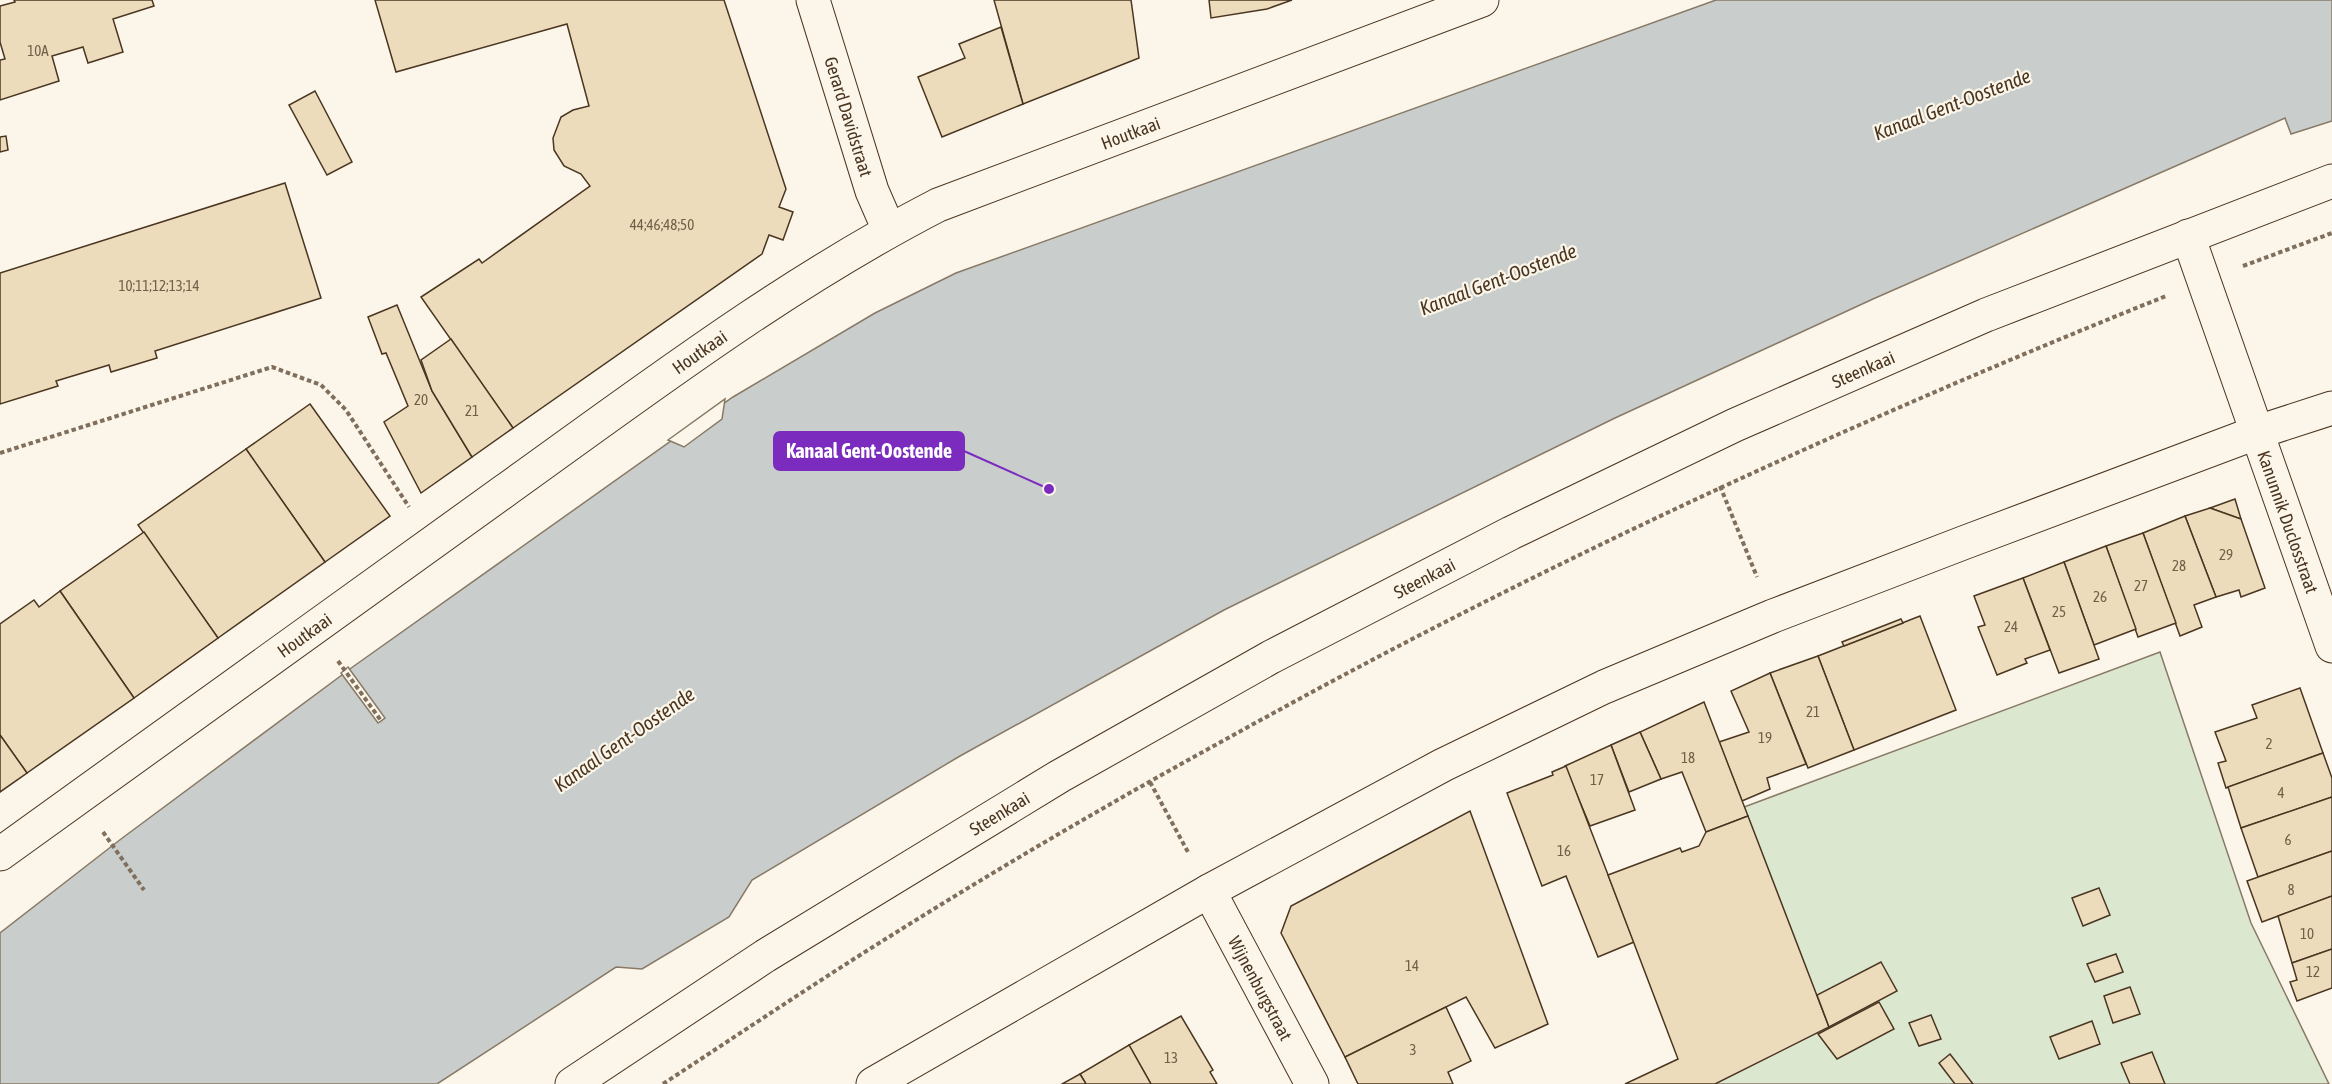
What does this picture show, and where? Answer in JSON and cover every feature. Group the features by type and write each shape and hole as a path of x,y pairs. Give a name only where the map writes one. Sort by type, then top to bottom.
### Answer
{"street":[{"name":"Gerard Davidstraat","path":"813,0 872,191 889,231"},
{"name":"Houtkaai","path":"0,854 682,364 787,293 889,231 938,205 1482,0"},
{"name":"Steenkaai","path":"575,1083 795,938 1060,777 1271,657 1511,533 1736,425 1986,315 2332,181"},
{"name":"Kanunnik Duclosstraat","path":"2188,236 2332,646"},
{"path":"873,1084 1209,891 1454,760 1604,687 1773,616 2258,432 2332,408"},
{"name":"Wijnenburgstraat","path":"1209,891 1312,1084"}],"path":[{"path":"663,1084 893,934 1240,731 1389,652 1720,486 2040,347 2203,281 2332,233"},
{"path":"0,453 272,367 321,385 346,410 432,543"},
{"path":"1720,486 1773,616"},
{"path":"337,660 382,722"},
{"path":"1150,783 1209,891"},
{"path":"100,828 144,890"}],"green space":[{"path":"2160,652 2251,923 2329,1084 1689,1084 1736,810"}],"water":[{"path":"1716,0 2332,0 2332,121 2291,134 2285,118 1873,299 1615,418 1224,610 960,756 752,880 729,917 642,969 616,967 437,1084 0,1084 0,933 121,839 354,666 733,397 875,313 956,273"}],"pier":[{"path":"725,399 722,419 684,447 668,440"},
{"path":"348,667 385,718 378,723 341,673"}],"building":[{"path":"14,0 152,0 154,6 113,19 123,52 88,63 83,47 52,56 59,81 0,100 0,60 5,59 0,42 0,6 15,2"},
{"path":"375,0 724,0 786,189 779,207 793,212 783,240 769,235 762,254 513,428 421,297 479,259 482,263 590,186 581,174 564,166 554,150 553,138 561,117 573,110 589,106 567,24 396,72"},
{"path":"994,0 1131,0 1139,58 1023,104"},
{"path":"1209,0 1292,0 1267,9 1211,18"},
{"path":"1001,27 1023,104 942,137 918,77 965,58 959,44"},
{"path":"315,91 352,162 327,175 289,105"},
{"path":"6,136 8,150 0,152 0,137"},
{"path":"285,183 321,298 155,351 157,358 111,372 109,365 56,381 58,386 0,404 0,273"},
{"path":"397,305 432,391 472,457 421,493 384,422 408,406 386,353 382,354 368,317"},
{"path":"451,339 513,428 472,457 432,391 421,360"},
{"path":"310,404 390,516 325,562 246,449"},
{"path":"246,449 325,562 218,638 138,525"},
{"path":"2235,499 2241,519 2210,508"},
{"path":"2210,508 2241,519 2265,588 2241,597 2239,590 2216,597 2185,516"},
{"path":"2185,516 2216,597 2194,605 2202,627 2180,636 2143,533"},
{"path":"144,532 218,638 134,698 60,591"},
{"path":"2143,533 2176,623 2138,637 2106,546"},
{"path":"2106,546 2136,629 2094,645 2064,562"},
{"path":"2064,562 2099,659 2059,673 2023,578"},
{"path":"2023,578 2050,650 2025,659 2027,663 1997,675 1978,627 1985,625 1974,596"},
{"path":"60,591 134,698 27,773 0,735 0,624 34,600 39,607"},
{"path":"1920,616 1956,710 1854,750 1818,656"},
{"path":"1901,619 1903,623 1844,646 1842,642"},
{"path":"1818,656 1854,750 1808,768 1770,673"},
{"path":"1770,673 1806,764 1767,778 1770,789 1742,801 1719,742 1749,732 1731,691"},
{"path":"2300,688 2323,753 2226,788 2218,763 2226,761 2215,732 2257,718 2252,705"},
{"path":"1704,702 1748,816 1706,832 1682,772 1661,779 1640,732"},
{"path":"1640,732 1661,779 1629,792 1611,745"},
{"path":"0,735 27,773 0,792"},
{"path":"1611,745 1635,810 1590,826 1565,766"},
{"path":"2323,753 2332,778 2332,797 2241,828 2228,787"},
{"path":"1566,766 1634,942 1598,957 1566,876 1542,886 1507,793 1553,775 1552,772"},
{"path":"2332,797 2332,851 2258,877 2241,828"},
{"path":"1470,811 1548,1024 1495,1048 1466,997 1345,1057 1281,933 1291,906"},
{"path":"1748,816 1829,1027 1715,1084 1625,1084 1678,1059 1608,875 1680,848 1682,852 1699,846 1706,832"},
{"path":"2332,851 2332,896 2262,922 2247,881"},
{"path":"2099,888 2110,915 2083,926 2072,898"},
{"path":"2332,896 2332,949 2292,963 2278,916"},
{"path":"2332,949 2332,988 2297,1001 2290,982 2297,980 2292,963"},
{"path":"2116,954 2123,972 2095,982 2087,964"},
{"path":"1881,962 1897,991 1829,1027 1817,995"},
{"path":"2130,987 2140,1014 2113,1023 2104,996"},
{"path":"1879,1002 1894,1029 1837,1059 1818,1034"},
{"path":"1446,1007 1471,1061 1448,1072 1453,1084 1358,1084 1345,1057"},
{"path":"1931,1015 1941,1039 1919,1046 1909,1023"},
{"path":"1181,1016 1213,1070 1210,1072 1217,1084 1151,1084 1129,1045"},
{"path":"2092,1021 2100,1044 2059,1059 2050,1037"},
{"path":"1129,1045 1151,1084 1086,1084 1080,1074"},
{"path":"2152,1052 2165,1084 2130,1084 2121,1063"},
{"path":"1950,1054 1973,1084 1955,1084 1939,1063"},
{"path":"1080,1074 1086,1084 1062,1084"}],"place":[{"name":"Kanaal Gent-Oostende","path":"1049,489"}]}
